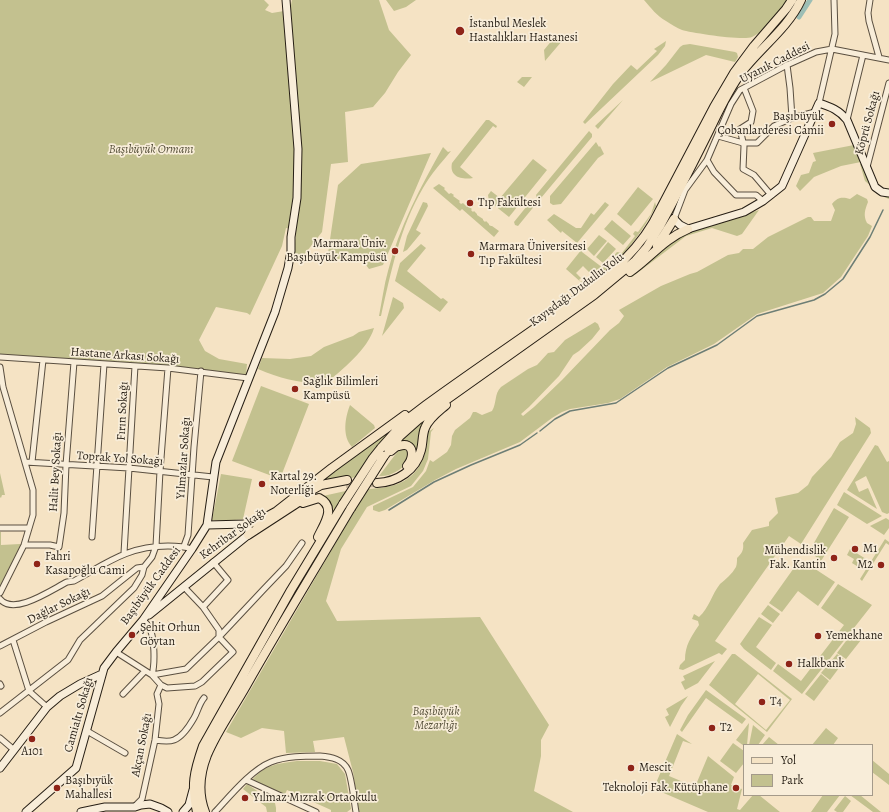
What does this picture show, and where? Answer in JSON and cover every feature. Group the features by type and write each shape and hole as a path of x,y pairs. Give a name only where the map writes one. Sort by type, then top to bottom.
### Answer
{"main road":[{"name":"Başıbüyük Caddesi","path":"102,674 104,668 116,652 143,620 207,525 213,477 220,449 275,312 288,268 297,198 298,149 286,0"},
{"name":"Kayışdağı Dudullu Yolu","path":"382,452 405,421 578,298 614,270 634,251 645,237 653,223 711,113 734,73 792,0"},
{"name":"Kayışdağı Dudullu Yolu","path":"382,452 418,420 594,295 622,272 647,247 664,219 728,94 741,73 782,27 801,0"},
{"path":"594,295 634,269 676,234 744,212 763,201 782,186 819,103 834,108 847,120 875,187 882,192 889,193"},
{"path":"655,250 674,219 680,225 688,229"},
{"path":"183,811 189,805 196,767 203,746 311,556 347,506 382,452 398,446 406,445 412,452 413,457 404,469 391,477 377,481 385,483 394,480 407,472 413,466 418,460 424,429 433,417 478,378"},
{"path":"279,513 297,494 421,404 455,384"},
{"path":"279,513 321,485 347,482"},
{"path":"207,525 246,524 259,521 319,498 328,505 329,510 328,516 311,556"},
{"path":"205,812 201,797 201,784 207,756 347,506"},
{"name":"Kehribar Sokağı","path":"143,620 213,562 279,513"},
{"path":"246,524 249,529 248,535"},
{"path":"0,768 13,749 47,707 60,696 80,684 102,674"},
{"name":"Camialtı Sokağı","path":"29,810 76,768 102,674"},
{"path":"193,787 197,812"},
{"path":"81,812 105,807 137,809 141,805 150,804 168,812"}],"street":[{"path":"819,103 835,34 834,0"},
{"path":"870,0 868,13 869,21 879,57"},
{"name":"Uyanık Caddesi","path":"674,219 685,190 707,160 731,104 738,92 787,65 816,52 832,49 889,60"},
{"path":"847,120 863,55"},
{"path":"787,65 792,118"},
{"name":"Köprü Sokağı","path":"866,168 889,83"},
{"path":"744,88 753,112 750,122 740,129 744,146 743,169 754,175 771,195"},
{"path":"718,136 743,143 758,143 774,126 792,118 815,112"},
{"path":"707,160 714,172 736,195 756,194 763,201"},
{"name":"Hastane Arkası Sokağı","path":"0,358 168,368 249,375"},
{"path":"32,462 43,360"},
{"name":"Halit Bey Sokağı","path":"24,545 50,544 59,547 64,513 74,362"},
{"path":"92,537 104,364"},
{"name":"Fırın Sokağı","path":"124,553 135,366"},
{"path":"0,713 68,660 80,640 134,588 142,575 144,566 152,557 156,546 168,368"},
{"path":"0,371 3,387 33,490 33,515 24,545 0,593"},
{"name":"Yılmazlar Sokağı","path":"184,546 188,535 201,371"},
{"name":"Toprak Yol Sokağı","path":"26,462 129,468 213,477"},
{"path":"0,528 29,528"},
{"path":"152,675 186,669 219,637 286,566 302,543"},
{"path":"0,599 4,604 9,606 22,604 67,582 74,581 124,553 141,548 156,546 184,546 192,549"},
{"path":"203,607 228,580 213,562"},
{"name":"Dağlar Sokağı","path":"0,646 46,622 102,596 137,568 144,566"},
{"path":"116,652 152,675 161,685 167,688 187,687 202,682 233,652 219,637 219,630 203,607 184,587"},
{"path":"143,620 149,627 151,633 155,666 152,675"},
{"path":"13,640 29,690 47,707"},
{"path":"123,694 145,671"},
{"name":"Akçan Sokağı","path":"137,809 142,799 155,740 159,704 157,694 161,685"},
{"path":"155,740 167,741 176,739 186,730 194,718 200,702 204,698"},
{"path":"87,730 125,753"},
{"path":"0,738 13,749"},
{"path":"215,812 262,766 281,759 328,756 340,761 348,770 356,812"},
{"path":"246,780 316,812"}],"green space":[{"name":"Başıbüyük Ormanı","path":"0,0 264,0 269,5 265,10 272,13 290,10 292,0 379,0 389,30 411,55 385,93 373,107 345,112 348,162 331,164 322,232 300,260 294,258 296,230 286,228 282,246 250,315 247,313 216,307 199,340 205,351 219,359 247,364 246,375 0,356"},
{"path":"386,0 416,0 406,7 394,11"},
{"path":"644,0 788,0 767,26 757,34 752,37 739,38 706,35 682,30 660,17"},
{"path":"557,38 562,41 545,61 544,50 553,39"},
{"path":"666,41 665,46 658,55 585,124 583,122 613,84 631,65 637,70 657,51 654,49"},
{"path":"690,44 735,52 737,53 738,57 735,62 706,55 650,82 680,47"},
{"path":"522,77 532,77 524,87 517,82"},
{"path":"623,100 598,129 595,126"},
{"path":"486,120 489,120 497,126 496,128 493,126 460,167 473,178 461,178 452,172 452,163"},
{"path":"589,131 592,134 592,137 541,198 537,198 536,195"},
{"path":"596,142 604,154 598,158 561,204 553,205 550,203 550,196"},
{"path":"854,145 861,162 841,166 814,177 800,191 796,186 801,175 809,173 813,162 816,161 813,153"},
{"path":"443,147 448,152 451,151 426,183 408,218 397,250 381,316 379,316 387,276 404,223"},
{"path":"431,153 383,265 369,269 360,257 327,260 338,185 361,164"},
{"path":"533,159 547,170 509,217 489,201 488,195 491,191 500,198"},
{"path":"860,164 863,164 889,199 884,197 865,181"},
{"path":"439,184 445,188 444,189 449,194 451,193 454,195 453,196 460,201 459,202 461,204 463,203 467,207 468,206 485,222 486,221 489,225 499,231 494,237 462,209 460,211 433,188"},
{"path":"638,187 653,199 631,226 617,214"},
{"path":"857,194 867,199 868,202 865,210 865,217 867,223 872,226 868,236 841,277 823,293 757,314 714,344 667,367 620,399 608,403 570,409 562,412 520,442 456,469 385,510 379,512 373,510 373,506 413,487 426,471 430,460 433,462 447,452 451,445 452,436 455,430 470,418 473,412 482,415 492,411 495,405 497,393 501,387 528,369 537,365 548,353 554,352 565,340 595,322 598,324 600,329 592,339 573,355 559,376 521,414 523,416 562,380 610,330 619,323 624,316 619,310 661,286 697,272 728,255 739,253 743,249 753,249 768,237 808,217 811,217 814,221 831,221 835,210 832,204 840,198 850,199"},
{"path":"531,201 536,204 518,226 515,225 514,222"},
{"path":"423,202 427,203 428,206 416,230 421,233 407,250 403,252 407,236"},
{"path":"605,202 609,205 577,243 562,231 561,233 547,220 554,214 576,228 581,228 591,213 594,215"},
{"path":"655,202 656,206 646,224 634,241 620,257 599,275 583,284 566,269 582,249 584,249 582,252 603,268 617,252 622,253 635,236 633,234 635,231 638,232 651,214","holes":["583,266 592,275 586,281 584,279 581,282 579,280 581,278 576,273"]},
{"path":"759,210 742,234 737,236 712,228 686,236 632,277 630,276 668,243 684,234"},
{"path":"612,220 631,236 623,245 604,229"},
{"path":"599,235 607,241 594,256 587,249"},
{"path":"608,242 616,249 603,263 596,257"},
{"path":"421,244 426,248 407,271 441,299 443,298 448,302 440,312 395,281 400,263"},
{"path":"393,297 403,303 404,308 382,336"},
{"path":"374,328 371,336 360,351 347,365 326,383 308,383 292,380 275,376 258,369 262,358 290,359 311,356 324,347 353,336 359,332"},
{"path":"261,386 309,404 280,479 232,461"},
{"path":"350,405 374,425 375,428 352,447 347,438 345,427"},
{"path":"430,415 415,460 405,441 400,442"},
{"path":"855,417 870,428 871,433 801,544 789,536 715,641 727,649 722,655 719,653 683,670 679,669 680,665 685,660 689,641 699,625 698,621 692,619 694,614 699,617 720,584 734,570 737,558 743,550 743,543 752,530 769,526 769,522 778,513 775,498 798,493 808,485 812,477 831,457 840,442 853,433 856,424"},
{"path":"397,425 357,477 319,483"},
{"name":"Başıbüyük Mezarlığı","path":"434,428 431,432 428,459 423,471 411,486 367,507 341,549 326,601 337,621 480,617 549,725 541,740 541,756 534,791 573,812 359,812 353,772 344,737 313,741 315,752 286,753 284,731 262,728 241,738 226,732 367,489 395,485 410,477 421,463 426,450 428,432"},
{"path":"875,445 878,446 887,462 889,461 889,513 887,514 882,512 866,476 855,482 859,492 868,488 877,509 847,490"},
{"path":"402,449 408,451 408,462 395,472 379,476 398,451"},
{"path":"0,473 5,495 2,495 1,498 0,497"},
{"path":"221,474 252,479 243,519 227,521 212,520"},
{"path":"350,490 334,514 331,504 323,496"},
{"path":"844,492 882,516 867,524 837,505"},
{"path":"834,508 849,517 821,561 813,554 811,548"},
{"path":"886,518 889,520 889,528 884,535 870,526"},
{"path":"0,532 1,545 20,544 23,547 0,587"},
{"path":"885,539 889,542 889,545 886,543 862,581 860,579"},
{"path":"850,549 866,559 860,568 852,563 854,559 847,555"},
{"path":"803,562 835,582 818,606 798,591 782,612 769,603 796,565"},
{"path":"838,584 872,605 802,694 773,671 778,664 801,681 844,625 821,608"},
{"path":"768,605 780,614 773,623 761,614"},
{"path":"759,617 772,625 756,647 776,663 771,670 744,649 740,644"},
{"path":"852,633 861,640 846,659 837,653"},
{"path":"732,654 735,654 792,699 767,732 709,685","holes":["758,674 790,700 766,730 735,704"]},
{"path":"837,654 845,660 830,680 821,673"},
{"path":"715,661 698,683 685,690 681,682 685,680 683,676"},
{"path":"821,674 829,681 814,701 805,694"},
{"path":"706,690 746,719 742,724 706,698 682,732 680,730 688,715"},
{"path":"688,696 670,727 665,717 669,715 666,709"},
{"path":"749,723 747,744 743,745 736,740"},
{"path":"753,725 765,735 759,744 749,744"},
{"path":"826,728 838,738 834,744 813,744"},
{"path":"677,734 692,744 683,741 669,776 695,787 708,756 734,777 731,785 742,789 737,809 740,810 752,796 760,796 780,812 708,812 659,791 656,783"},
{"path":"769,737 778,744 763,744"},
{"path":"733,743 743,750 743,764 736,773 720,761"},
{"path":"297,761 320,761 337,764 345,774 351,809 347,812 331,812 331,810 287,790 284,796 252,780 267,768 278,764"},
{"path":"873,761 889,774 889,785 873,773"},
{"path":"247,784 275,803 276,812 267,812 266,807 243,789"},
{"path":"822,796 839,796 827,812 811,812"},
{"path":"845,796 851,801 843,812 837,812 834,810"},
{"path":"851,796 861,796 881,812 873,812"}],"waterway":[{"path":"799,17 810,0"},
{"path":"540,431 555,419 570,411 616,403 668,368 717,345 757,316 814,300 825,294 843,279 870,237 883,210"},
{"path":"389,510 434,482 520,445 537,433"}],"tunnel":[{"path":"346,484 377,483"}],"place":[{"name":"İstanbul Meslek Hastalıkları Hastanesi","path":"460,31"},
{"name":"Başıbüyük Çobanlarderesi Camii","path":"832,124"},
{"name":"Tıp Fakültesi","path":"470,203"},
{"name":"Marmara Üniv. Başıbüyük Kampüsü","path":"395,251"},
{"name":"Marmara Üniversitesi Tıp Fakültesi","path":"471,254"},
{"name":"Sağlık Bilimleri Kampüsü","path":"295,389"},
{"name":"Kartal 29. Noterliği","path":"262,484"},
{"name":"M1","path":"855,549"},
{"name":"Mühendislik Fak. Kantin","path":"834,558"},
{"name":"Fahri Kasapoğlu Cami","path":"37,564"},
{"name":"M2","path":"881,565"},
{"name":"Şehit Orhun Göytan","path":"132,635"},
{"name":"Yemekhane","path":"818,636"},
{"name":"Halkbank","path":"789,664"},
{"name":"T4","path":"762,702"},
{"name":"T2","path":"712,728"},
{"name":"A101","path":"32,739"},
{"name":"Mescit","path":"631,768"},
{"name":"Başıbıyük Mahallesi","path":"57,788"},
{"name":"Teknoloji Fak. Kütüphane","path":"736,788"},
{"name":"Yılmaz Mızrak Ortaokulu","path":"245,798"}]}
